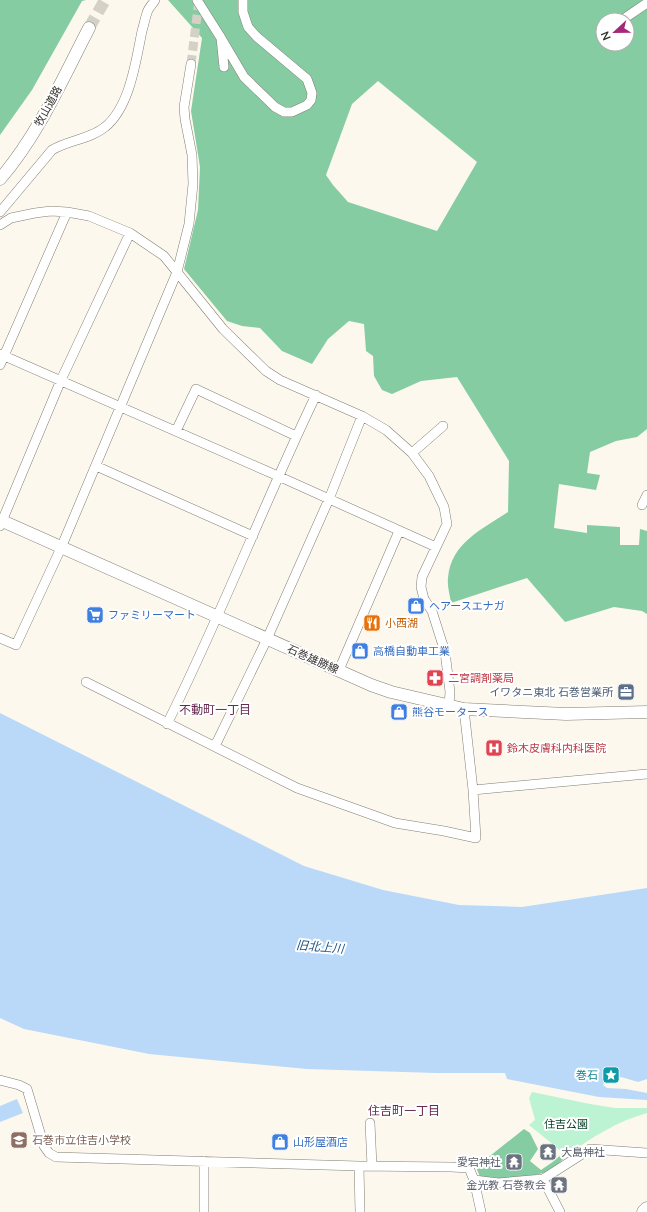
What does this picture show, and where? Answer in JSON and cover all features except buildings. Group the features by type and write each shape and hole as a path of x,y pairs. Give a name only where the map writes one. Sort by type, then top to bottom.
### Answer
{"main road":[{"name":"牧山道路","path":"0,179 12,166 43,117 89,28"},
{"name":"石巻雄勝線","path":"1,523 391,692 464,709 566,714 647,712"},
{"path":"644,1212 647,1209"}],"street":[{"path":"0,212 52,150 58,146 96,132 105,127 113,119 122,106 131,80 147,12 155,0"},
{"path":"197,0 244,78 275,107 284,112 292,112 307,105 311,100 312,93 307,79 257,37 248,27 243,12 243,0"},
{"path":"634,12 647,3"},
{"path":"221,38 224,67"},
{"path":"0,638 16,645 61,548 177,272 189,224 193,184 192,155 184,107 191,64"},
{"path":"0,225 10,218 51,211 89,216 130,233 164,256 223,330 266,371 280,380 362,416 386,430 412,453 429,476 444,507 446,517 447,524 422,576 421,587 424,599 432,611 445,652 450,692 449,705"},
{"path":"0,365 2,355 67,212"},
{"path":"1,523 61,380 130,233"},
{"path":"2,355 436,547"},
{"path":"176,431 196,389 296,436"},
{"path":"167,724 253,536 296,436 316,395"},
{"path":"215,746 267,639 329,499 362,416"},
{"path":"412,453 443,426"},
{"path":"96,466 253,536"},
{"path":"642,505 647,495"},
{"path":"339,670 400,531"},
{"path":"86,682 297,788 395,823 476,838 473,790 464,709"},
{"path":"473,790 647,774"},
{"path":"0,1080 19,1084 27,1089 44,1146 49,1153 56,1157 469,1168 474,1180 481,1212"},
{"path":"370,1123 372,1166"},
{"path":"474,1180 498,1184 543,1179 590,1149 647,1153"},
{"path":"204,1161 204,1212"},
{"path":"359,1166 360,1212"},
{"path":"543,1179 560,1212"}],"green space":[{"path":"0,0 86,0 82,1 32,90 0,135"},
{"path":"168,0 647,0 647,429 637,437 616,441 590,452 587,473 600,475 596,490 559,484 554,528 587,533 587,525 620,527 620,545 639,545 640,529 647,531 647,614 642,611 614,607 565,622 527,578 451,603 448,578 450,566 455,555 461,546 469,539 508,512 509,461 457,377 421,381 392,394 382,390 374,376 373,356 366,351 364,324 349,321 328,339 312,364 282,351 260,328 242,326 227,321 184,269 198,210 200,167 191,111 202,38","holes":["378,81 477,162 437,231 348,202 326,175 352,104"]},
{"name":"住吉公園","path":"532,1092 615,1108 647,1108 647,1113 615,1125 566,1155 529,1125 535,1120 529,1098"},
{"path":"524,1129 530,1133 538,1149 530,1161 541,1170 564,1152 566,1155 555,1167 538,1174 519,1178 480,1177 476,1167"}],"water":[{"name":"旧北上川","path":"0,713 304,866 383,890 459,905 522,907 647,888 647,1079 638,1082 621,1077 604,1083 603,1085 607,1088 626,1089 647,1093 647,1100 599,1097 507,1079 505,1073 436,1073 307,1069 149,1054 24,1029 0,1018"},
{"path":"17,1099 23,1113 0,1122 0,1106"}],"tunnel":[{"path":"89,28 105,0"},
{"path":"191,64 199,0"}],"place":[{"name":"ヘアースエナガ","path":"416,606"},
{"name":"ファミリーマート","path":"95,615"},
{"name":"小西湖","path":"372,623"},
{"name":"高橋自動車工業","path":"360,651"},
{"name":"二宮調剤薬局","path":"435,678"},
{"name":"イワタニ東北 石巻営業所","path":"626,692"},
{"name":"熊谷モータース","path":"399,712"},
{"name":"鈴木皮膚科内科医院","path":"494,748"},
{"name":"巻石","path":"611,1075"},
{"name":"石巻市立住吉小学校","path":"19,1140"},
{"name":"山形屋酒店","path":"280,1142"},
{"name":"大島神社","path":"548,1152"},
{"name":"愛宕神社","path":"514,1162"},
{"name":"金光教 石巻教会","path":"559,1185"}],"district":[{"name":"不動町一丁目","path":"215,710"},
{"name":"住吉町一丁目","path":"404,1111"}]}
